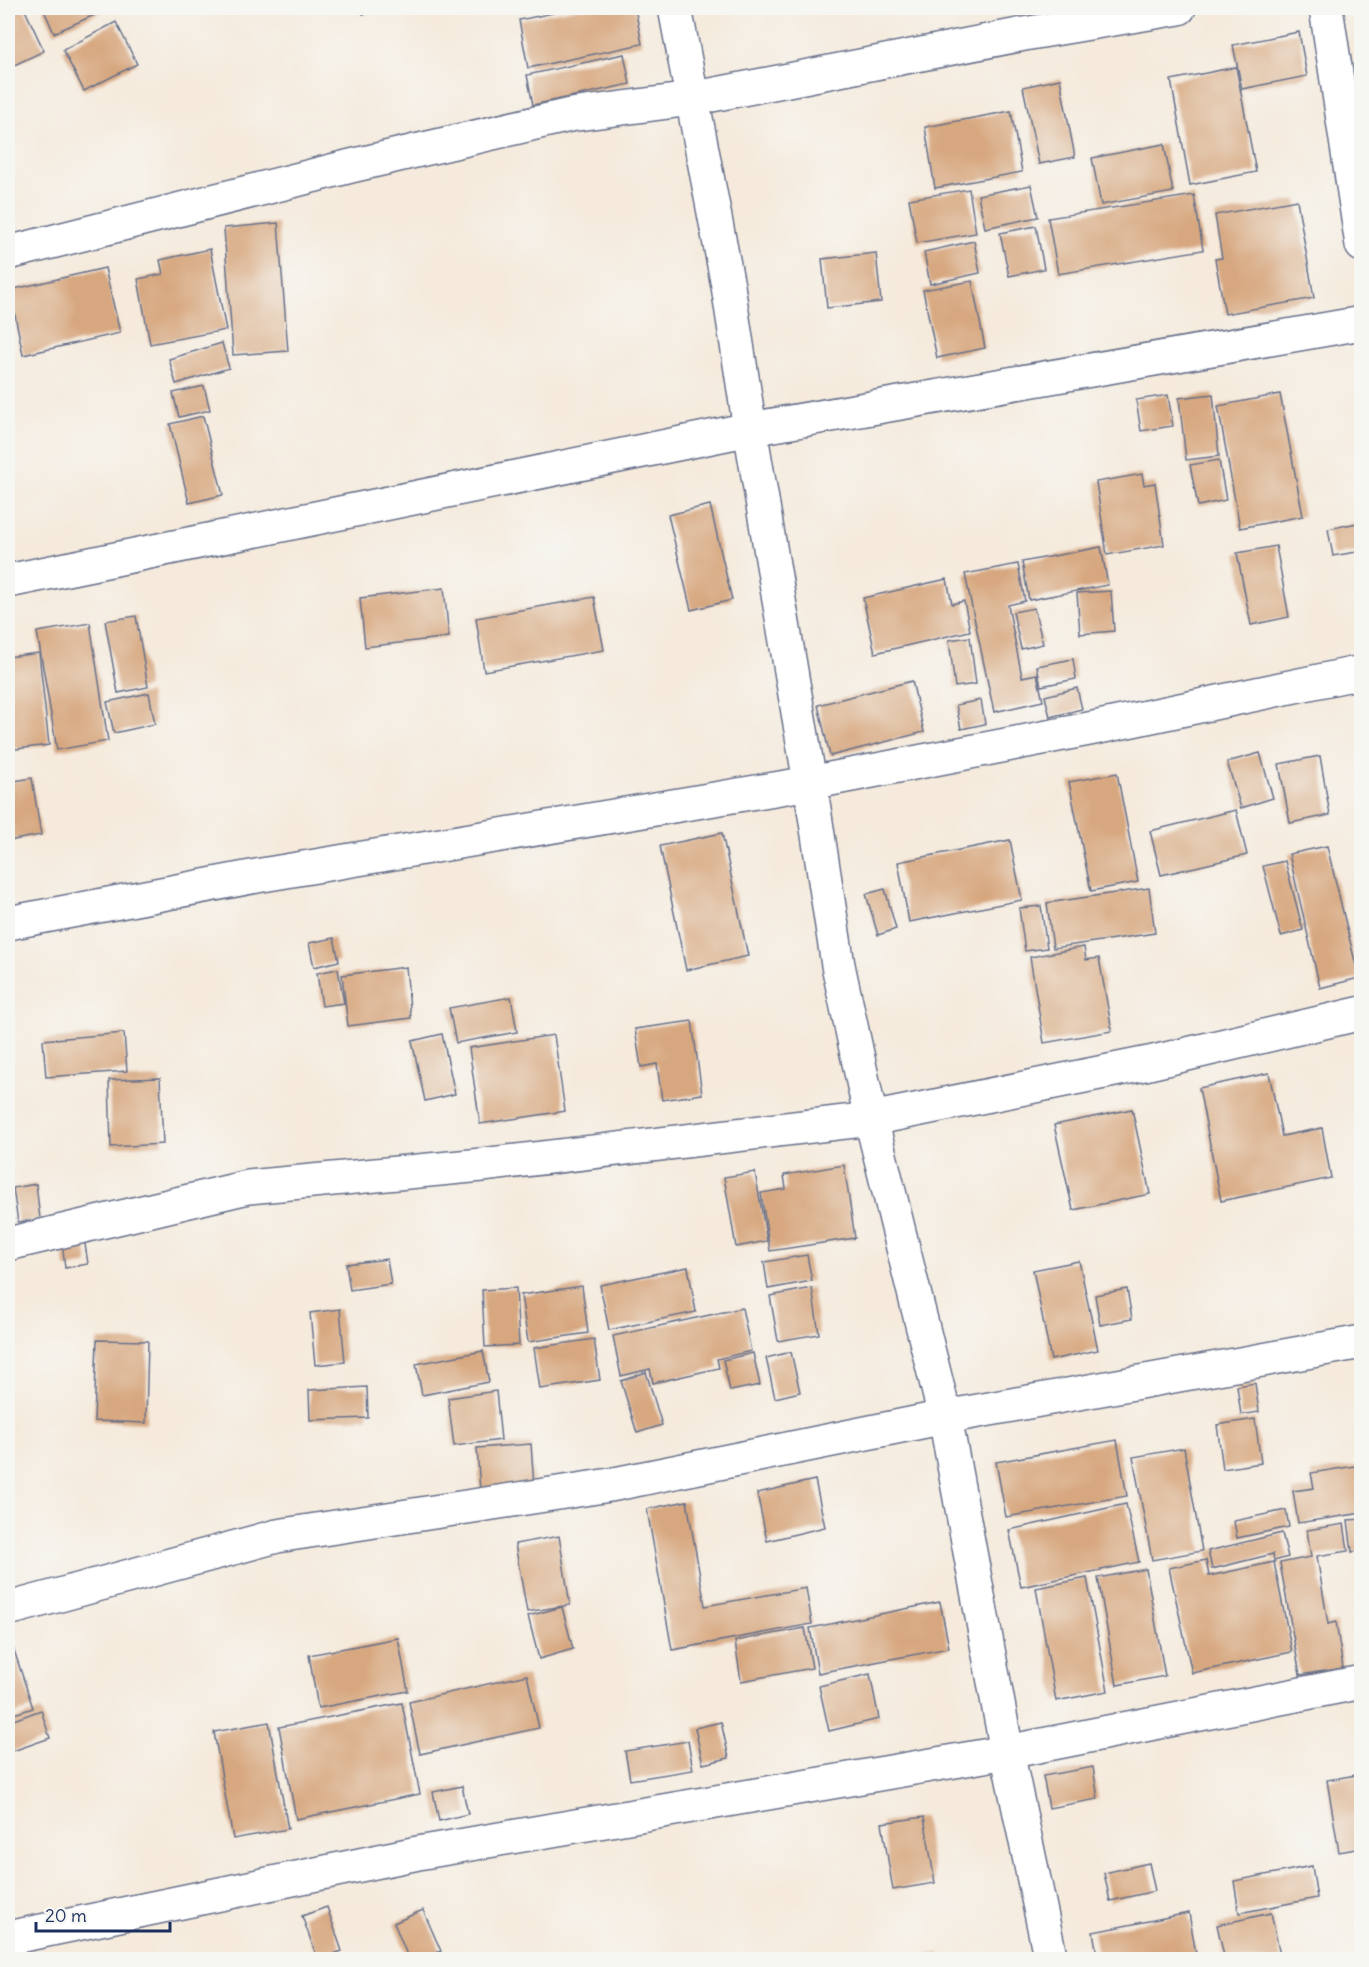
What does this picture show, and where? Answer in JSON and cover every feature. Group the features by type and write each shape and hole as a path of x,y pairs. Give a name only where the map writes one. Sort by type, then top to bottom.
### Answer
{"street":[{"path":"675,8 728,286 838,965 871,1119 945,1417 1007,1752 1051,1959"},
{"path":"8,253 351,166 570,115 691,99 1024,34 1179,8"},
{"path":"1326,8 1362,245"},
{"path":"8,581 750,429 1362,323"},
{"path":"8,923 262,875 810,783 1094,728 1362,672"},
{"path":"8,1244 248,1187 482,1165 871,1119 1149,1063 1362,1013"},
{"path":"8,1608 277,1536 610,1485 945,1417 1362,1342"},
{"path":"8,1938 418,1853 1007,1752 1362,1682"}],"building":[{"path":"8,8 24,8 44,51 8,68"},
{"path":"43,8 110,8 54,33"},
{"path":"362,8 388,8 363,14"},
{"path":"518,8 534,8 534,9 519,12"},
{"path":"577,8 635,8 642,44 528,68 519,20"},
{"path":"116,22 137,64 84,91 63,50"},
{"path":"1299,32 1307,76 1242,89 1233,45"},
{"path":"624,54 630,84 533,105 527,75"},
{"path":"1236,67 1256,172 1190,185 1171,80"},
{"path":"1060,79 1075,157 1039,164 1023,87"},
{"path":"1011,111 1022,172 935,188 925,127"},
{"path":"1164,144 1173,192 1101,205 1092,158"},
{"path":"1031,185 1038,217 985,228 978,195"},
{"path":"969,189 976,233 917,243 909,199"},
{"path":"1194,195 1203,250 1058,274 1048,218"},
{"path":"1297,200 1314,298 1225,314 1215,259 1222,258 1215,215"},
{"path":"278,223 288,351 233,355 224,228"},
{"path":"1036,226 1044,269 1009,276 1000,233"},
{"path":"974,241 980,273 930,284 924,252"},
{"path":"210,249 226,330 150,344 138,279 163,274 160,260"},
{"path":"876,253 881,302 827,308 822,259"},
{"path":"105,268 120,333 23,355 10,290"},
{"path":"972,281 985,348 937,358 923,290"},
{"path":"222,343 229,368 176,384 169,359"},
{"path":"204,386 210,410 179,417 173,393"},
{"path":"1213,394 1219,456 1186,460 1179,398"},
{"path":"1280,394 1303,516 1240,528 1218,406"},
{"path":"1168,395 1173,426 1141,431 1136,400"},
{"path":"203,416 223,495 189,503 170,424"},
{"path":"1219,460 1226,500 1198,506 1190,465"},
{"path":"1142,474 1144,485 1155,483 1164,545 1107,555 1096,482"},
{"path":"710,505 732,600 691,610 668,515"},
{"path":"1362,522 1362,551 1333,556 1328,529"},
{"path":"1276,546 1289,617 1251,625 1237,553"},
{"path":"1101,547 1108,585 1029,600 1022,562"},
{"path":"1018,564 1025,601 1008,605 1022,677 1037,674 1043,701 994,712 965,574"},
{"path":"947,579 952,604 964,601 970,631 875,653 863,598"},
{"path":"444,588 449,637 365,647 360,598"},
{"path":"1111,591 1114,631 1080,634 1077,593"},
{"path":"594,597 604,650 484,671 476,618"},
{"path":"1362,605 1362,629 1360,629 1356,607"},
{"path":"1034,608 1043,644 1021,649 1013,612"},
{"path":"136,616 148,687 118,693 105,621"},
{"path":"90,623 108,741 57,750 37,632"},
{"path":"970,637 976,684 955,687 949,640"},
{"path":"39,653 49,745 8,750 8,657"},
{"path":"1073,659 1076,679 1041,686 1037,666"},
{"path":"912,681 924,732 830,756 818,705"},
{"path":"1077,688 1082,709 1050,717 1045,696"},
{"path":"149,693 155,724 114,733 107,702"},
{"path":"981,700 985,724 961,729 956,705"},
{"path":"1260,753 1273,798 1241,808 1227,762"},
{"path":"1320,756 1330,815 1290,823 1279,764"},
{"path":"1117,773 1138,882 1091,891 1069,782"},
{"path":"32,778 41,835 8,841 8,782"},
{"path":"1236,810 1247,855 1161,875 1150,831"},
{"path":"722,833 748,956 686,970 660,846"},
{"path":"1010,840 1022,900 909,922 898,862"},
{"path":"1327,846 1359,978 1320,988 1289,854"},
{"path":"1285,861 1303,930 1281,936 1263,866"},
{"path":"1149,888 1155,933 1053,948 1047,903"},
{"path":"885,889 896,929 878,935 866,894"},
{"path":"1041,906 1047,948 1025,951 1019,908"},
{"path":"334,938 339,961 314,967 309,943"},
{"path":"1084,947 1086,960 1099,958 1112,1031 1044,1043 1030,957"},
{"path":"406,967 411,1018 348,1026 342,975"},
{"path":"338,969 344,1003 322,1006 317,973"},
{"path":"511,997 517,1032 456,1043 449,1008"},
{"path":"692,1021 702,1094 662,1100 657,1064 641,1067 635,1029"},
{"path":"124,1033 127,1071 46,1077 43,1040"},
{"path":"442,1034 455,1094 425,1101 412,1041"},
{"path":"554,1035 565,1111 480,1124 469,1048"},
{"path":"1269,1073 1282,1136 1322,1128 1331,1178 1221,1201 1199,1088"},
{"path":"160,1078 163,1144 111,1147 109,1080"},
{"path":"1132,1109 1150,1194 1073,1210 1054,1125"},
{"path":"844,1165 855,1238 770,1251 761,1193 786,1189 784,1175"},
{"path":"755,1172 767,1241 736,1247 724,1177"},
{"path":"36,1184 40,1219 18,1222 13,1188"},
{"path":"84,1238 88,1264 65,1268 62,1242"},
{"path":"807,1255 812,1281 768,1289 764,1262"},
{"path":"387,1259 391,1284 350,1290 346,1264"},
{"path":"1079,1261 1098,1350 1051,1360 1033,1270"},
{"path":"688,1267 696,1312 609,1330 600,1285"},
{"path":"582,1286 588,1333 528,1342 521,1295"},
{"path":"516,1288 519,1345 485,1347 482,1290"},
{"path":"812,1288 819,1334 778,1341 770,1296"},
{"path":"1127,1289 1132,1319 1100,1325 1095,1295"},
{"path":"742,1308 751,1351 717,1359 719,1368 653,1383 650,1369 621,1376 613,1336"},
{"path":"340,1309 345,1362 315,1365 310,1313"},
{"path":"594,1339 600,1380 540,1389 534,1348"},
{"path":"97,1340 148,1341 146,1423 94,1421"},
{"path":"483,1351 489,1382 422,1395 416,1364"},
{"path":"791,1352 800,1392 775,1398 766,1358"},
{"path":"753,1353 760,1385 730,1391 723,1360"},
{"path":"646,1372 662,1425 637,1433 621,1381"},
{"path":"1255,1383 1259,1412 1241,1415 1237,1386"},
{"path":"367,1387 368,1418 310,1420 309,1390"},
{"path":"496,1391 501,1440 454,1446 448,1398"},
{"path":"1255,1419 1261,1463 1223,1469 1217,1425"},
{"path":"1117,1440 1127,1496 1006,1517 996,1462"},
{"path":"531,1444 534,1487 480,1491 477,1448"},
{"path":"1184,1448 1202,1551 1152,1560 1133,1457"},
{"path":"1362,1465 1362,1513 1298,1523 1293,1491 1314,1488 1311,1473"},
{"path":"815,1480 825,1527 767,1541 757,1493"},
{"path":"687,1501 705,1606 806,1588 812,1624 672,1650 647,1509"},
{"path":"1126,1504 1139,1562 1021,1587 1009,1530"},
{"path":"1286,1510 1289,1527 1237,1538 1234,1521"},
{"path":"1362,1519 1362,1550 1352,1552 1348,1520"},
{"path":"1344,1524 1348,1551 1317,1556 1328,1624 1336,1622 1343,1668 1300,1675 1280,1563 1311,1557 1307,1530"},
{"path":"1282,1533 1288,1557 1274,1561 1273,1554 1212,1569 1208,1551"},
{"path":"559,1536 570,1605 527,1612 515,1544"},
{"path":"1206,1560 1209,1576 1274,1562 1292,1652 1192,1673 1169,1568"},
{"path":"1146,1569 1165,1676 1117,1685 1098,1578"},
{"path":"1087,1578 1108,1691 1056,1701 1036,1588"},
{"path":"940,1602 949,1648 818,1673 810,1628"},
{"path":"562,1607 573,1649 539,1659 528,1616"},
{"path":"805,1628 812,1668 741,1681 735,1641"},
{"path":"398,1638 408,1691 318,1708 309,1655"},
{"path":"12,1644 33,1708 8,1716 8,1646"},
{"path":"870,1674 879,1719 829,1731 819,1686"},
{"path":"527,1675 539,1728 420,1754 409,1702"},
{"path":"402,1703 420,1794 296,1819 279,1727"},
{"path":"41,1710 50,1738 10,1752 8,1722"},
{"path":"269,1722 288,1829 233,1839 214,1732"},
{"path":"721,1722 729,1758 703,1764 695,1728"},
{"path":"688,1741 693,1770 630,1780 625,1751"},
{"path":"1093,1767 1098,1799 1049,1808 1043,1776"},
{"path":"1362,1774 1362,1848 1339,1852 1327,1780"},
{"path":"462,1786 468,1814 439,1821 433,1792"},
{"path":"924,1817 935,1883 893,1890 882,1823"},
{"path":"1149,1863 1155,1891 1110,1901 1104,1873"},
{"path":"1312,1866 1317,1898 1239,1913 1234,1881"},
{"path":"327,1907 342,1951 318,1960 302,1916"},
{"path":"423,1910 441,1951 421,1960 409,1960 394,1923"},
{"path":"1189,1913 1197,1960 1098,1960 1093,1932"},
{"path":"1271,1913 1281,1960 1225,1960 1217,1925"},
{"path":"940,1953 941,1960 909,1960 909,1958"}]}
